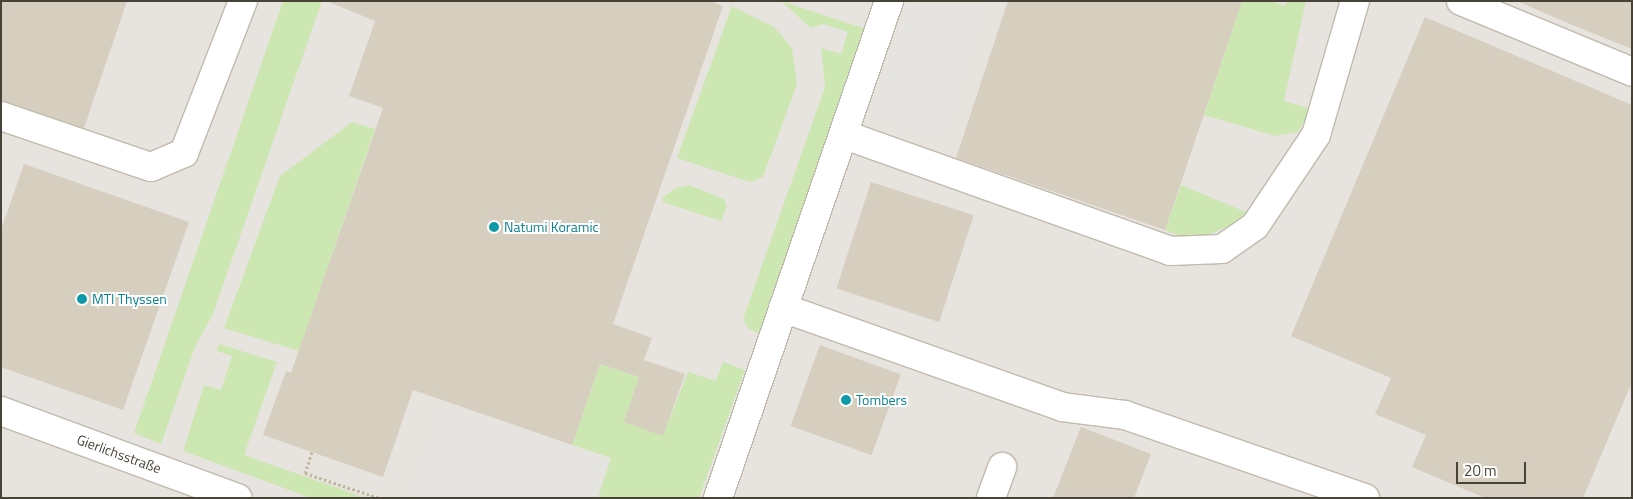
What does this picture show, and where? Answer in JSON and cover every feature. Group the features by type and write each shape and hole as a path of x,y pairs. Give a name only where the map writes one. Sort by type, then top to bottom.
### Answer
{"street":[{"path":"1,116 152,167 184,153 243,1"},
{"path":"725,496 784,308 890,1"},
{"path":"845,135 1170,251 1222,248 1255,226 1316,135 1355,1"},
{"path":"1461,1 1632,72"},
{"path":"784,308 1062,407 1125,415 1365,498"},
{"name":"Gierlichsstraße","path":"1,411 237,498"},
{"path":"991,498 1002,467"}],"path":[{"path":"312,452 305,473 379,498"}],"shaded area":[{"path":"1,1 1632,1 1632,498 1,498"},
{"path":"911,1 987,1 944,136 874,113"},
{"path":"1,389 160,447 157,455 1,399"},
{"path":"442,409 609,462 597,498 411,498"},
{"path":"181,455 297,498 271,498 178,464"}],"green space":[{"path":"283,1 322,1 213,314 195,347 161,444 134,433"},
{"path":"781,1 869,30 762,335 749,329 743,319 825,87 821,48 841,54 848,32 823,24 811,28"},
{"path":"1242,1 1272,1 1285,6 1287,1 1306,1 1284,101 1311,109 1298,132 1275,136 1204,115"},
{"path":"732,6 774,27 792,48 797,84 763,177 750,182 677,158"},
{"path":"352,122 375,129 299,351 224,328 280,176"},
{"path":"689,185 724,199 727,206 721,221 663,202 662,198 676,188"},
{"path":"1181,185 1246,212 1233,224 1206,236 1186,238 1165,230"},
{"path":"219,344 277,362 244,455 366,498 311,498 183,451 204,385 221,390 232,356 217,351"},
{"path":"723,362 745,370 699,498 598,498 611,458 572,445 600,364 639,377 624,422 663,435 688,372 716,381"}],"building":[{"path":"1,1 127,1 84,128 1,100"},
{"name":"Natumi Koramic","path":"327,1 710,1 723,6 613,324 652,338 644,360 685,374 663,436 624,422 639,377 600,364 572,445 413,390 383,477 263,435 286,371 291,373 383,108 349,96 375,21"},
{"path":"1008,1 1242,1 1165,230 956,158"},
{"path":"1517,1 1632,1 1632,49 1565,22"},
{"path":"1425,17 1632,105 1632,382 1583,498 1485,498 1412,467 1426,435 1375,414 1391,378 1291,336"},
{"name":"MTI Thyssen","path":"24,164 189,222 123,410 1,367 1,230"},
{"path":"871,182 974,215 939,322 836,289"},
{"name":"Tombers","path":"820,345 901,374 871,455 791,426"},
{"path":"1081,427 1151,454 1134,498 1053,498"}],"place":[{"name":"Natumi Koramic","path":"494,227"},
{"name":"MTI Thyssen","path":"82,299"},
{"name":"Tombers","path":"846,400"}]}
